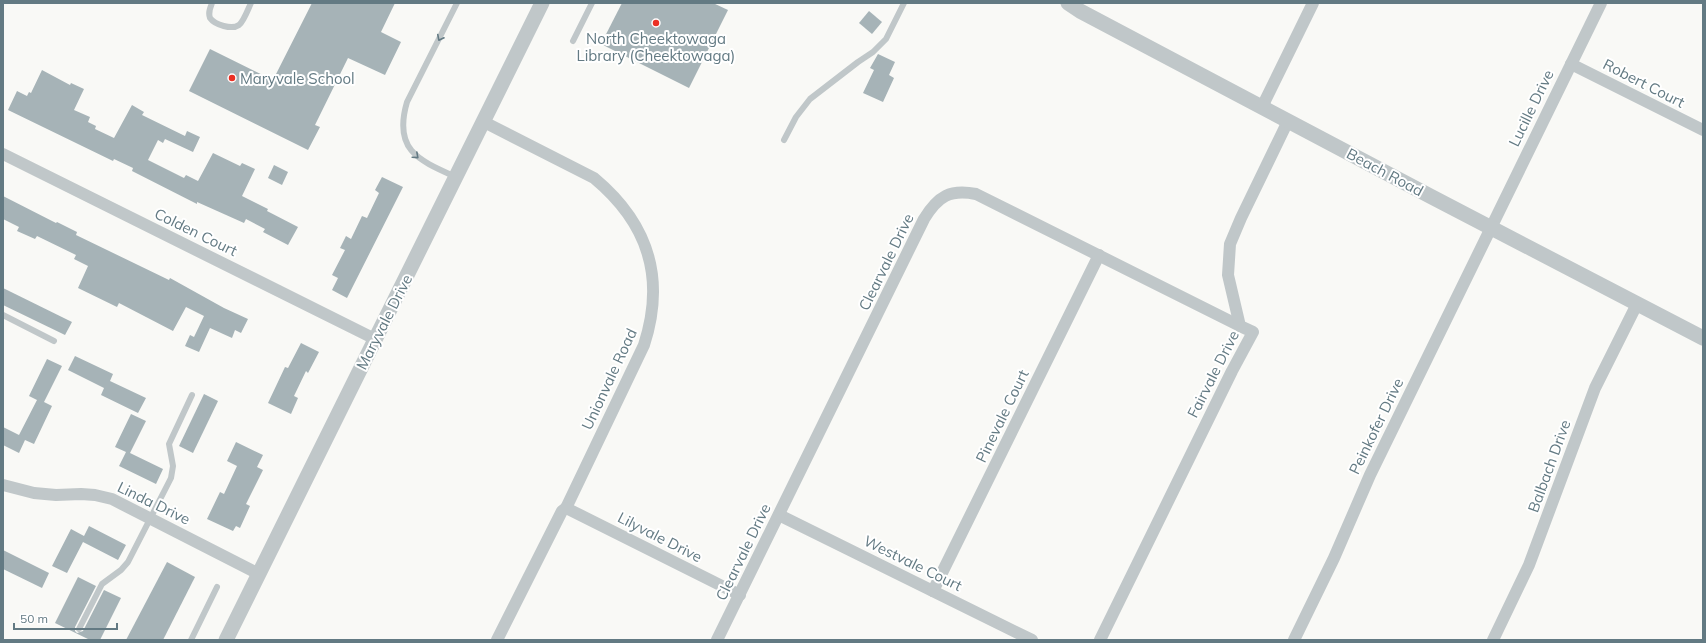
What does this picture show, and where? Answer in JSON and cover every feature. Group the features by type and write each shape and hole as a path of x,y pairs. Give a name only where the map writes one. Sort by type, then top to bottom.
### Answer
{"street":[{"name":"Maryvale Drive","path":"226,640 542,3"},
{"name":"Beach Road","path":"1068,3 1080,12 1703,338"},
{"path":"1262,107 1313,3"},
{"name":"Lucille Drive","path":"1491,228 1601,3"},
{"name":"Robert Court","path":"1571,64 1703,130"},
{"name":"Fairvale Drive","path":"1100,640 1232,371 1253,332 1240,326 1228,275 1230,244 1288,121"},
{"name":"Unionvale Road","path":"484,122 587,174 600,183 634,222 647,249 651,262 654,288 649,331 644,345 566,508 562,511 497,640"},
{"name":"Colden Court","path":"3,154 375,339"},
{"name":"Clearvale Drive","path":"717,640 924,219 936,201 944,196 966,192 976,194 1240,326"},
{"name":"Peinkofer Drive","path":"1294,640 1334,558 1370,475 1491,228"},
{"name":"Pinevale Court","path":"934,591 1099,255"},
{"name":"Balbach Drive","path":"1493,640 1529,565 1595,388 1637,304"},
{"name":"Linda Drive","path":"3,485 34,493 56,495 95,495 112,499 259,574"},
{"name":"Lilyvale Drive","path":"566,508 740,595"},
{"name":"Westvale Court","path":"779,515 1032,640"}],"lane":[{"path":"212,3 209,13 210,18 213,21 227,27 238,26 251,3"},
{"path":"456,177 423,162 412,152 406,141 403,120 407,102 457,3"},
{"path":"573,41 592,3"},
{"path":"784,140 796,117 810,99 873,52 886,39 904,3"},
{"path":"3,316 54,340"},
{"path":"79,629 102,584 121,570 128,562 171,478 173,466 169,444 192,395"},
{"path":"192,640 217,587"}],"building":[{"name":"Maryvale School","path":"312,3 395,3 381,32 401,42 385,75 348,58 315,125 320,127 308,150 189,91 210,49 273,80"},
{"path":"622,3 713,3 728,10 689,88 601,44"},
{"path":"869,11 882,22 872,34 859,23"},
{"path":"878,54 895,62 889,75 894,78 883,102 863,93 874,70 870,68"},
{"path":"42,70 70,85 71,83 84,89 74,110 90,117 88,122 96,126 95,129 114,138 132,105 144,112 142,115 185,136 187,131 200,137 193,152 165,139 163,143 158,140 148,160 184,178 186,175 198,181 213,153 240,166 242,163 255,169 242,196 268,209 267,211 298,227 288,245 263,232 265,229 246,219 244,223 197,202 197,204 132,171 133,168 114,159 113,161 8,110 17,91 27,96 29,92 31,93"},
{"path":"274,165 288,172 282,185 268,178"},
{"path":"382,177 403,187 347,298 332,290 338,278 332,275 345,250 340,248 346,236 351,239 362,216 367,218 379,193 375,190"},
{"path":"3,196 77,232 76,235 169,280 170,278 224,308 248,319 241,333 235,330 232,338 210,328 199,352 185,346 190,335 194,337 204,316 186,307 173,331 119,303 117,307 78,288 88,266 74,259 76,255 37,236 35,239 17,231 19,227 3,219"},
{"path":"3,288 72,322 65,335 3,305"},
{"path":"301,343 319,352 308,373 306,371 294,396 298,398 291,414 268,403 285,367 288,368"},
{"path":"75,356 113,374 110,381 146,398 138,413 101,395 104,388 68,370"},
{"path":"47,359 62,366 44,402 52,406 34,444 25,440 19,453 3,445 3,427 19,435 37,400 29,396"},
{"path":"204,394 218,401 193,453 179,446"},
{"path":"131,414 146,421 130,453 163,469 156,484 119,466 126,452 115,447"},
{"path":"236,442 263,455 257,467 263,470 246,504 250,506 240,528 236,526 233,531 207,519 220,492 224,494 237,466 227,461"},
{"path":"89,526 126,545 118,560 83,542 67,573 52,566 71,529 84,536"},
{"path":"3,550 49,573 42,588 3,569"},
{"path":"167,562 195,577 163,640 126,640"},
{"path":"78,577 96,586 75,627 75,631 77,633 83,631 104,590 121,598 100,640 90,640 55,623"}],"place":[{"name":"North Cheektowaga Library (Cheektowaga)","path":"656,23"},
{"name":"Maryvale School","path":"232,78"}]}
